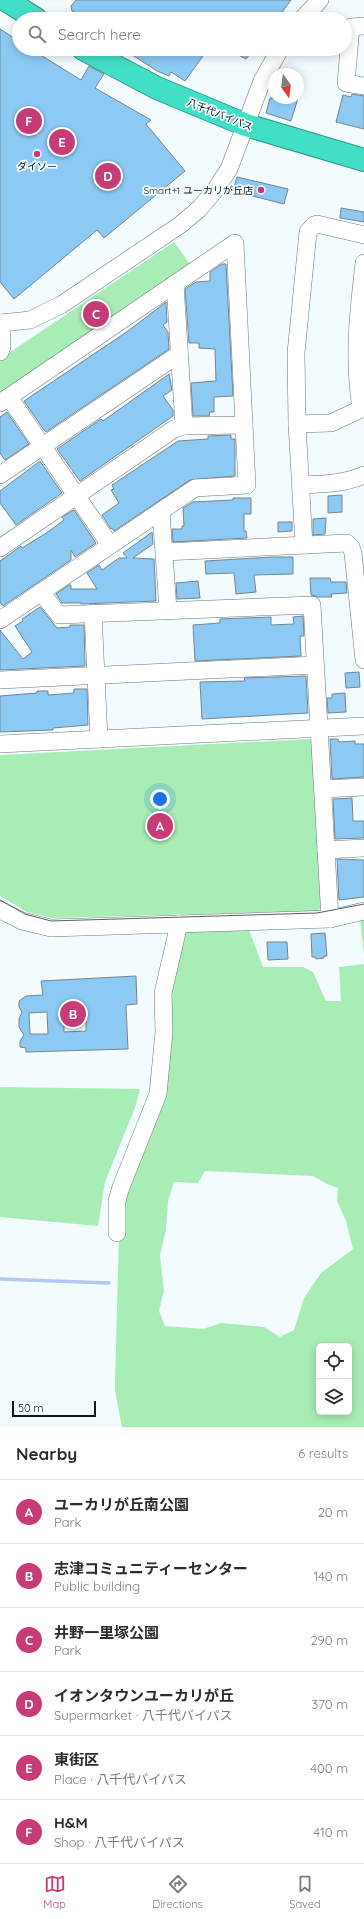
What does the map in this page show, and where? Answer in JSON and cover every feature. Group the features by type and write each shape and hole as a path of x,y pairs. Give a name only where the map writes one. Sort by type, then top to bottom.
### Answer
{"highway":[{"path":"6,0 25,12"},
{"name":"八千代バイパス","path":"96,56 157,88 246,125 364,160"}],"street":[{"path":"309,12 320,0"},
{"path":"352,27 364,26"},
{"path":"0,352 2,347 1,323 30,320 47,313 180,225 198,210 216,189 228,169 262,81 276,56"},
{"path":"348,56 346,83 364,86"},
{"path":"304,545 297,424 296,353 308,232 314,225 317,224 364,234"},
{"path":"0,620 195,488 247,485 235,243 4,400 43,446 110,545"},
{"path":"297,424 331,423 361,409 355,350 364,263"},
{"path":"175,284 184,426"},
{"path":"0,475 179,354"},
{"path":"0,548 174,429 184,426 244,425"},
{"path":"301,485 333,484 353,480 364,475"},
{"path":"161,512 168,610"},
{"path":"165,552 347,543 351,547 364,660"},
{"path":"41,592 59,615 312,605 330,919"},
{"path":"93,614 99,739"},
{"path":"0,680 315,665"},
{"path":"0,744 364,726"},
{"path":"322,788 364,787"},
{"path":"326,850 364,848"},
{"path":"0,910 22,921 51,928 330,919 364,911"},
{"path":"117,1233 117,1200 120,1186 158,1094 164,1032 164,993 179,924"}],"green space":[{"path":"174,242 193,268 0,398 0,359"},
{"path":"310,739 316,741 324,906 317,911 52,918 27,912 0,896 0,755"},
{"path":"364,919 364,954 360,920"},
{"path":"249,930 263,967 303,967 313,972 326,1001 341,1001 339,967 364,964 364,1427 122,1427 115,1391 120,1200 156,1109 168,994 183,931","holes":["205,1171 313,1176 338,1188 337,1201 346,1221 353,1249 321,1273 304,1298 294,1330 280,1337 264,1327 221,1323 203,1329 165,1326 159,1311 164,1291 160,1255 166,1230 168,1202 174,1182 198,1183"]},
{"path":"0,1087 140,1089 136,1105 105,1182 98,1226 0,1217"}],"building":[{"path":"76,0 291,0 282,12 74,12 72,11 71,6"},
{"path":"0,29 12,37 12,56 42,56 81,80 89,66 104,74 95,88 151,120 146,124 185,171 104,238 97,230 14,299 0,282"},
{"path":"134,56 203,56 185,81 171,72 169,76 157,71"},
{"path":"241,56 248,56 246,59"},
{"path":"352,94 364,96 364,129 336,122 343,95 351,97"},
{"path":"268,104 296,104 291,121 266,113"},
{"name":"Smart+1 ユーカリが丘店","path":"237,177 288,189 284,204 233,191"},
{"path":"341,208 364,212 364,222 340,218"},
{"path":"222,264 226,264 233,396 214,397 214,412 210,412 209,416 193,416 191,383 216,381 215,349 199,348 199,343 189,343 185,289 196,282 210,281 210,272"},
{"path":"166,302 167,322 163,325 168,332 169,349 46,432 24,401 128,331"},
{"path":"169,374 172,390 163,396 173,410 173,416 80,481 57,449 101,419 103,421"},
{"path":"7,412 29,444 5,460 0,453 0,417"},
{"path":"231,435 231,439 235,439 235,476 190,480 114,531 112,528 111,529 102,515 119,503 111,490 114,489 112,485 178,441 208,439 208,436"},
{"path":"40,461 62,493 16,525 0,503 0,491"},
{"path":"342,495 342,512 328,513 328,496"},
{"path":"233,498 251,498 251,514 244,514 244,531 246,531 247,538 173,542 172,529 182,529 182,526 184,526 183,508 193,502 233,500"},
{"path":"74,510 96,543 75,557 71,550 71,560 3,606 0,602 0,561 21,546 22,548 48,532 64,520 62,517"},
{"path":"326,518 325,534 313,535 313,519"},
{"path":"278,522 292,522 292,531 278,532"},
{"path":"152,532 153,544 133,558 154,559 156,601 81,604 62,603 56,594 69,585 71,585 71,589 97,589 87,573 99,565 102,570 119,558 127,558 123,553"},
{"path":"293,557 293,574 254,575 256,592 236,594 234,573 206,574 205,561"},
{"path":"310,578 330,578 331,582 346,582 347,593 331,594 332,597 318,597 311,595"},
{"path":"198,581 200,598 177,599 176,583"},
{"path":"40,607 57,628 70,627 70,625 84,625 85,666 0,670 0,630 23,659 32,652 15,626 23,621 22,619"},
{"path":"303,616 304,636 300,636 301,656 195,661 193,625 220,623 220,619 271,617 271,625 294,624 293,617"},
{"path":"359,672 360,687 346,688 345,673"},
{"path":"306,676 308,713 202,719 200,682 245,681 244,678"},
{"path":"74,689 87,689 88,725 53,728 53,730 0,732 0,696 37,693 37,691 48,691 48,695 74,693"},
{"path":"345,693 346,712 328,713 327,698 332,698 332,694"},
{"path":"330,739 338,739 339,742 355,741 355,744 364,744 364,777 332,779"},
{"path":"352,798 353,821 364,821 364,838 335,839 333,799"},
{"path":"337,859 364,860 364,897 339,900"},
{"path":"325,933 327,956 316,959 315,957 312,957 311,934"},
{"path":"267,942 287,942 288,959 268,960"},
{"path":"136,976 137,1004 126,1005 128,1049 26,1052 26,1048 20,1047 20,1041 24,1035 19,1027 19,1019 22,1012 19,1007 19,1001 26,996 43,995 41,981","holes":["47,1012 48,1034 30,1034 29,1013","86,1012 86,1031 64,1032 64,1013"]}],"waterway":[{"path":"0,1279 109,1283"}],"tram line":[{"path":"0,900 25,914 51,921 317,913 364,904"}],"place":[{"name":"H&M","path":"29,121"},
{"name":"東街区","path":"62,142"},
{"name":"ダイソー","path":"37,154"},
{"name":"イオンタウンユーカリが丘","path":"108,176"},
{"name":"Smart+1 ユーカリが丘店","path":"261,190"},
{"name":"井野一里塚公園","path":"96,314"},
{"name":"ユーカリが丘南公園","path":"160,826"},
{"name":"志津コミュニティーセンター","path":"73,1014"}]}
